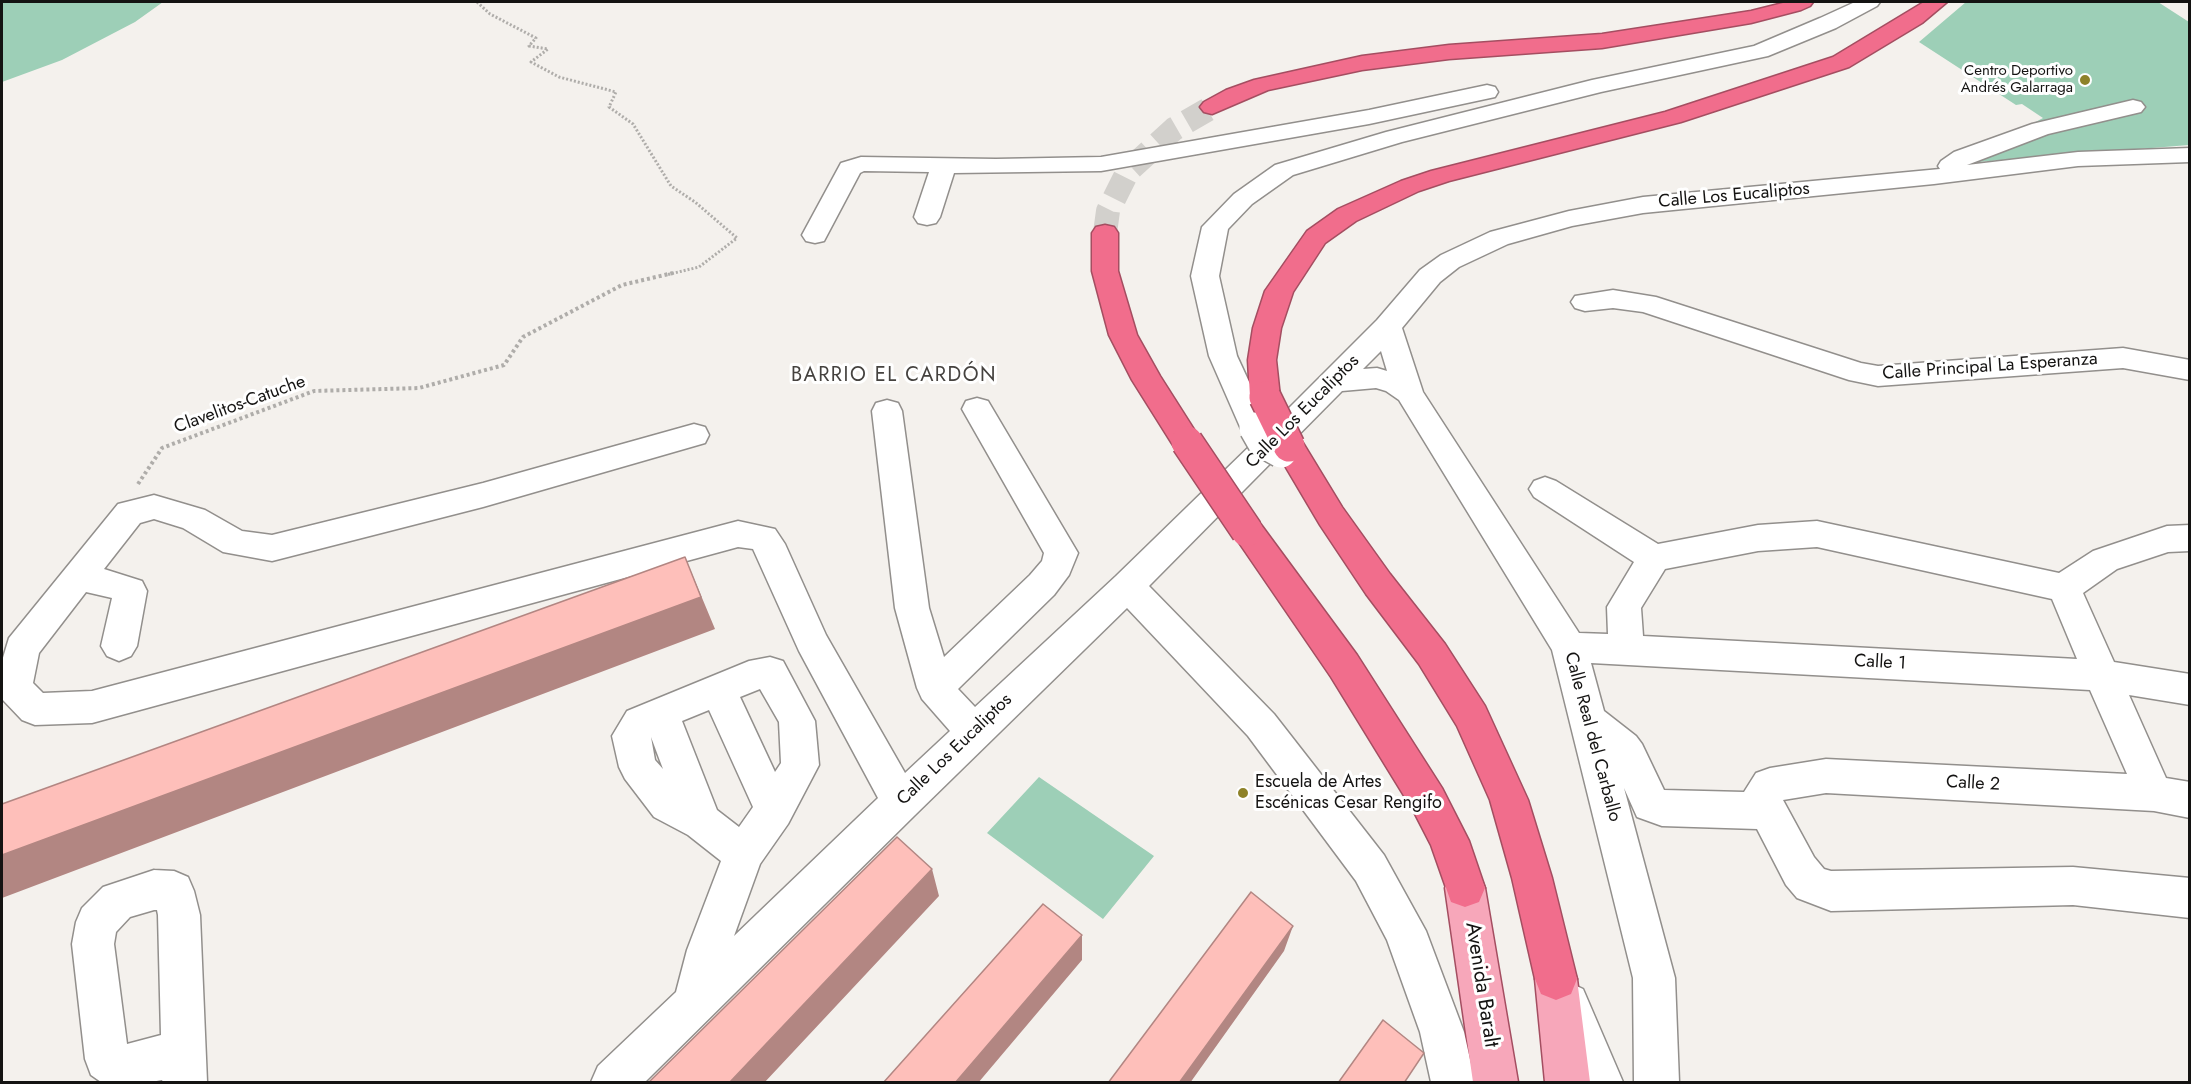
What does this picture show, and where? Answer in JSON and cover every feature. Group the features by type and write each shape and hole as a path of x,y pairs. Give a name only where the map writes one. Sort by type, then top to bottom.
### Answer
{"highway":[{"path":"1556,979 1532,878 1509,800 1472,717 1432,654 1378,584 1288,451 1265,397 1263,360 1267,328 1279,291 1316,237 1347,215 1410,186 1440,176 1673,117 1808,74 1841,62 1937,2"},
{"path":"1212,107 1234,94 1262,85 1362,63 1449,52 1602,41 1716,24 1798,4"},
{"path":"1105,233 1105,271 1123,335 1147,380 1247,531 1344,666 1428,800 1449,842 1465,888"}],"main road":[{"name":"Avenida Baralt","path":"1465,888 1496,1083"},
{"path":"1556,979 1568,1083"}],"street":[{"path":"1288,451 1271,448 1263,442 1255,428 1223,356 1204,276 1215,226 1243,200 1284,170 1394,137 1600,85 1760,51 1828,23 1870,2"},
{"path":"815,235 850,168 855,166 1101,164 1369,117 1508,87 1600,85"},
{"path":"1934,177 1963,157 2040,129 2133,107"},
{"name":"Calle Los Eucaliptos","path":"614,1083 901,802 1128,586 1387,327 1430,276 1450,261 1499,238 1569,219 1643,205 1934,177 2078,159 2190,155"},
{"path":"927,217 944,165"},
{"name":"Calle Principal La Esperanza","path":"1585,302 1613,299 1646,303 1859,373 1878,376 2123,358 2190,369"},
{"name":"Calle Real del Carballo","path":"1387,327 1409,393 1569,646 1654,978 1656,1083"},
{"path":"1334,381 1377,378 1396,384 1409,393"},
{"path":"935,688 1042,585 1057,566 1061,553 977,409"},
{"path":"887,411 912,608 935,688 974,732"},
{"path":"694,435 483,495 272,548 235,543 194,519 154,507 129,513 22,648 14,688 35,709 92,707 738,534 763,538 773,553 811,641 901,802"},
{"path":"1545,489 1654,558 1758,538 1817,534 2064,588 2105,560 2167,539 2190,538"},
{"path":"1626,650 1624,607 1654,558"},
{"path":"78,577 117,585 130,591 119,646"},
{"path":"1128,586 1178,641 1261,725 1370,868 1405,931 1442,1032 1453,1083"},
{"path":"2064,588 2101,675 2172,797"},
{"name":"Calle 1","path":"1569,646 2101,675 2190,690"},
{"path":"694,1004 708,950 743,854 774,811 800,765 797,721 770,672 762,672 661,714 702,822 743,854"},
{"path":"718,690 774,811"},
{"path":"1588,720 1623,748 1651,804 1662,808 1765,803 1800,871 1811,884 1831,891 2073,886 2190,898"},
{"name":"Calle 2","path":"1765,803 1770,784 1826,776 2172,797"},
{"path":"1556,979 1601,1083"}],"path":[{"name":"Clavelitos-Catuche","path":"129,513 138,485 162,448 314,391 419,388 504,365 523,337 622,285 699,267 737,238 695,202 671,186 633,124 609,107 616,92 559,77 531,62 548,50 529,46 536,38 490,14 477,2"}],"green space":[{"path":"2,2 163,2 135,22 62,60 2,82"},
{"name":"Centro Deportivo Andrés Galarraga","path":"1966,2 2158,2 2189,22 2189,145 1978,162 1972,156 2043,118 2022,104 2016,105 1919,42"},
{"path":"1039,777 1154,856 1103,919 987,833"}],"building":[{"path":"685,557 701,597 2,855 2,804"},
{"path":"897,837 932,869 729,1083 648,1083"},
{"path":"1251,892 1293,926 1179,1083 1108,1083"},
{"path":"1043,904 1082,935 955,1083 883,1083"},
{"path":"1383,1020 1424,1053 1404,1083 1338,1083"}],"tunnel":[{"path":"1105,233 1108,211 1128,171 1174,129 1212,107"}],"place":[{"name":"Centro Deportivo Andrés Galarraga","path":"2085,80"},
{"name":"Escuela de Artes Escénicas Cesar Rengifo","path":"1243,793"}],"district":[{"name":"BARRIO EL CARDÓN","path":"894,376"}]}
